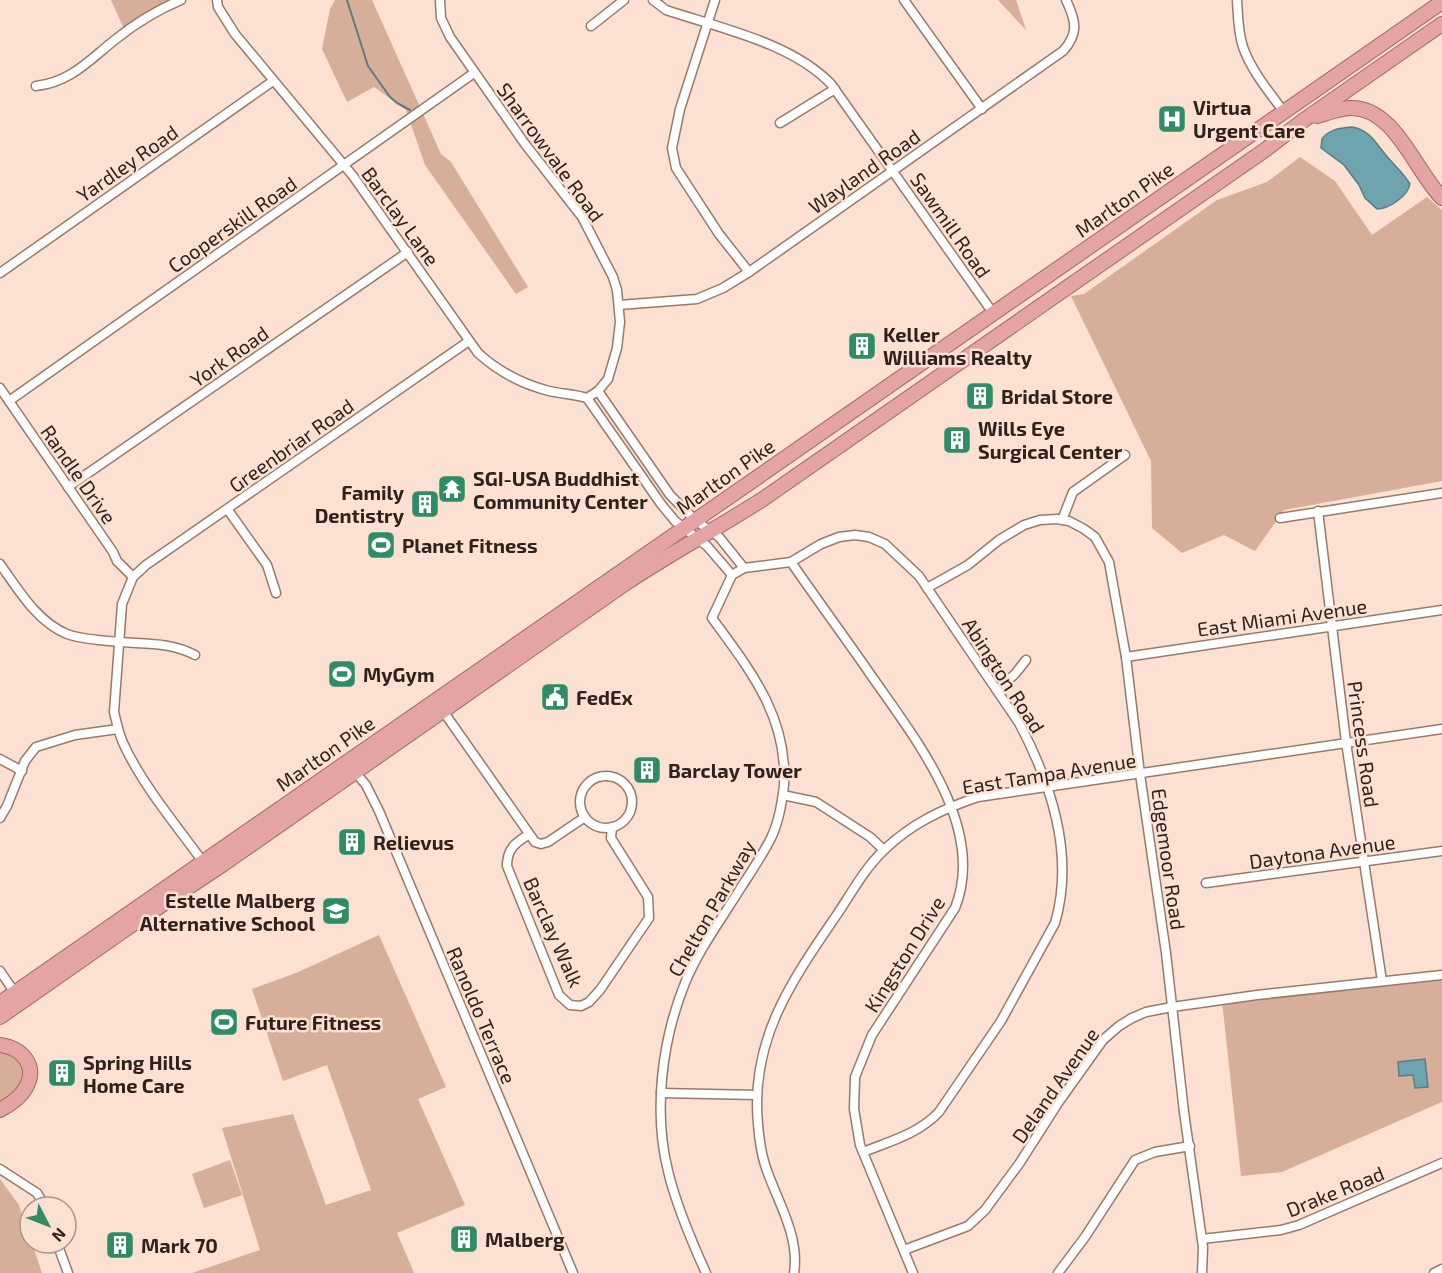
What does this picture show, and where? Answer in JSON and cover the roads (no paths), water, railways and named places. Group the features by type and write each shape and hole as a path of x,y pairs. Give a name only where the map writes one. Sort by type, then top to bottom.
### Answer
{"highway":[{"name":"Marlton Pike","path":"0,1003 329,774 698,530 993,313 1442,2"},
{"name":"Marlton Pike","path":"0,1017 674,551 698,530 763,499 1442,24"},
{"path":"1304,120 1349,108 1373,114 1387,123 1394,131 1429,183 1442,198"},
{"path":"222,865 249,839 325,787 330,780 329,774"},
{"path":"0,1045 12,1047 22,1053 29,1065 30,1074 26,1087 17,1098 0,1110"}],"street":[{"path":"36,86 62,80 160,8 181,0"},
{"name":"Barclay Lane","path":"217,0 218,7 235,34 343,165 408,252 478,353 496,369 514,380 551,391 593,394"},
{"name":"Sharrowvale Road","path":"440,0 441,18 450,37 525,144 582,217 613,277 620,322 616,354 608,379 593,394"},
{"path":"591,26 624,0"},
{"name":"Sawmill Road","path":"653,0 666,10 776,47 821,73 835,89 993,313"},
{"path":"715,0 680,109 674,136 673,157 676,168 719,234 749,272"},
{"path":"904,0 982,110"},
{"name":"Wayland Road","path":"619,304 697,299 723,288 749,272 1063,51 1075,34 1075,24 1066,0"},
{"path":"1237,0 1239,31 1243,48 1265,86 1284,112"},
{"name":"Cooperskill Road","path":"9,401 474,73"},
{"name":"Yardley Road","path":"0,273 273,81"},
{"path":"780,123 835,89"},
{"name":"York Road","path":"68,487 408,252"},
{"name":"Greenbriar Road","path":"133,577 146,565 470,341"},
{"name":"Randle Drive","path":"0,388 117,561 133,577"},
{"path":"593,394 661,504 698,530 721,540 738,571"},
{"path":"593,394 698,530 707,546 738,571 791,562"},
{"path":"1062,520 1073,492 1125,455"},
{"path":"1280,518 1442,493"},
{"path":"228,510 267,565 276,593"},
{"name":"Princess Road","path":"1318,512 1346,742 1382,981"},
{"name":"Edgemoor Road","path":"927,588 968,565 999,540 1024,525 1040,520 1062,520 1084,528 1095,537 1107,556 1114,583 1126,657 1202,1239 1202,1273"},
{"name":"Abington Road","path":"791,562 821,543 855,535 869,537 885,544 897,553 919,576 1024,733 1053,802 1060,843 1062,881 1055,923 1001,1021 939,1112 928,1123 916,1131 863,1152"},
{"name":"Kingston Drive","path":"791,562 917,741 940,782 950,806 964,861 961,893 955,908 872,1035 855,1077 856,1128 863,1152 913,1273"},
{"path":"0,564 25,600 55,628 68,635 118,642 168,645 195,655"},
{"name":"Chelton Parkway","path":"706,1273 667,1168 661,1118 665,1053 685,982 703,947 771,838 783,795 782,746 772,710 757,682 712,618 738,571"},
{"path":"133,577 122,604 118,642 114,712 118,729 137,770 203,862"},
{"name":"East Miami Avenue","path":"1126,657 1442,610"},
{"path":"997,690 1015,674 1026,660"},
{"path":"443,711 528,835"},
{"path":"0,818 8,806 25,761 36,747 75,735 118,729"},
{"name":"East Tampa Avenue","path":"794,1273 792,1234 762,1154 758,1125 757,1095 766,1040 778,1009 800,969 857,883 884,850 906,831 933,814 978,797 1442,729"},
{"path":"0,759 22,771"},
{"name":"Ranoldo Terrace","path":"355,772 366,785 379,811 573,1273"},
{"path":"602,776 615,777 628,788 632,805 624,820 612,827 597,826 585,817 581,808 581,799 587,784 602,776"},
{"path":"783,795 816,802 870,837 884,850"},
{"name":"Barclay Walk","path":"585,817 546,843 536,843 528,835 511,848 507,866 559,995 570,1005 581,1006 589,1002 600,990 649,918 648,897 612,838 612,827"},
{"name":"Daytona Avenue","path":"1206,883 1442,851"},
{"path":"0,971 15,993"},
{"name":"Deland Avenue","path":"904,1250 968,1226 985,1210 1103,1040 1132,1018 1146,1012 1172,1007 1257,994 1442,975"},
{"path":"661,1093 757,1095"},
{"path":"1058,1273 1085,1237 1135,1160 1155,1152 1190,1146"},
{"name":"Drake Road","path":"1202,1239 1281,1230 1299,1225 1442,1163"},
{"path":"0,1169 38,1195"},
{"path":"61,1255 68,1273"},
{"path":"1434,1273 1442,1269"}],"water":[{"path":"1352,127 1370,136 1410,184 1402,197 1387,207 1377,209 1365,198 1359,185 1344,165 1321,148 1322,139 1328,133"},
{"path":"1425,1059 1428,1087 1415,1088 1413,1075 1399,1076 1398,1062"}],"waterway":[{"path":"347,0 368,66 390,97 410,110"}],"place":[{"name":"Virtua Urgent Care","path":"1172,119"},
{"name":"Keller Williams Realty","path":"862,346"},
{"name":"Bridal Store","path":"980,396"},
{"name":"Wills Eye Surgical Center","path":"957,440"},
{"name":"SGI-USA Buddhist Community Center","path":"452,489"},
{"name":"Family Dentistry","path":"425,504"},
{"name":"Planet Fitness","path":"381,545"},
{"name":"MyGym","path":"342,674"},
{"name":"FedEx","path":"555,697"},
{"name":"Barclay Tower","path":"647,770"},
{"name":"Relievus","path":"352,842"},
{"name":"Estelle Malberg Alternative School","path":"336,911"},
{"name":"Future Fitness","path":"224,1022"},
{"name":"Spring Hills Home Care","path":"62,1073"},
{"name":"Malberg","path":"464,1239"},
{"name":"Mark 70","path":"120,1245"}]}
